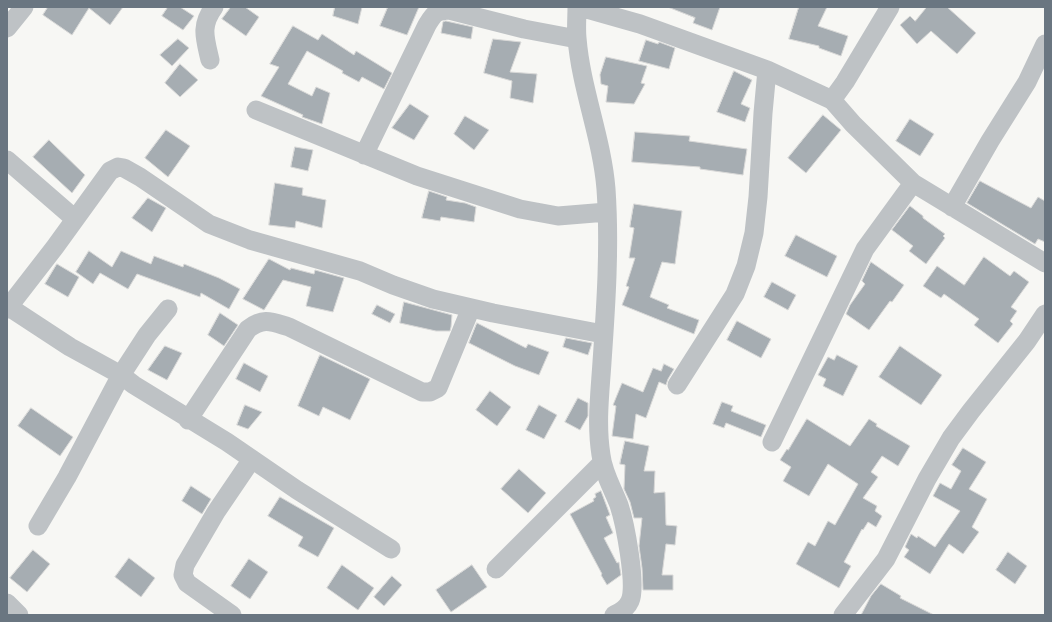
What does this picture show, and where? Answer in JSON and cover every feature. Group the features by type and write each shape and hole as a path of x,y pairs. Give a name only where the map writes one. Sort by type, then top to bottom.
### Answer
{"street":[{"path":"7,28 24,7"},
{"path":"210,60 204,32 206,21 214,7"},
{"path":"577,7 577,39 602,161 606,189 607,249 598,423 602,462 609,483 619,505 628,540 632,583 630,601 624,610 614,615"},
{"path":"580,7 640,24 767,70 832,100 853,124 912,183 1045,263"},
{"path":"832,100 845,82 890,7"},
{"path":"364,155 427,25 435,13 440,10 449,10 524,29 577,39"},
{"path":"952,207 990,141 1027,82 1045,44"},
{"path":"677,385 735,294 746,266 754,233 758,197 767,70"},
{"path":"256,110 417,176 520,209 558,216 607,212"},
{"path":"7,160 75,219"},
{"path":"391,549 297,490 252,459 188,420 121,375 70,347 8,308 110,171 118,167 124,168 140,177 209,224 250,240 360,271 433,299 603,334"},
{"path":"772,442 865,249 912,183"},
{"path":"188,420 248,329 256,323 268,320 289,327 422,392 430,392 438,388 471,308"},
{"path":"38,526 67,477 121,375 146,335 168,309"},
{"path":"843,615 886,559 927,479 951,438 1027,341 1045,314"},
{"path":"232,615 187,583 183,575 185,565 216,512 252,459"},
{"path":"496,569 602,462"},
{"path":"7,602 19,615"}],"building":[{"path":"48,7 123,7 110,25 89,8 72,35 43,15"},
{"path":"168,7 180,7 194,16 183,30 162,16"},
{"path":"231,7 245,7 259,17 246,36 222,19"},
{"path":"335,7 362,7 358,24 333,16"},
{"path":"388,7 419,7 407,35 380,26"},
{"path":"668,7 720,7 712,30 693,23 695,18"},
{"path":"799,7 827,7 818,26 848,36 841,56 819,48 819,46 789,39"},
{"path":"927,7 947,7 976,33 957,54 931,31 917,44 900,25 910,16 915,21"},
{"path":"446,21 473,27 471,39 441,33 443,22"},
{"path":"293,26 318,40 322,34 354,55 356,51 392,73 384,89 362,77 359,82 342,73 343,71 307,51 288,84 312,96 316,87 330,93 322,124 302,117 303,115 261,96 279,67 270,64"},
{"path":"178,39 189,48 172,66 160,55"},
{"path":"493,39 521,42 510,72 537,74 533,103 510,98 512,81 484,73"},
{"path":"646,40 658,44 659,42 675,48 669,69 639,61"},
{"path":"606,57 647,66 641,83 645,84 634,104 606,102 608,86 601,84 600,75"},
{"path":"180,64 198,80 180,97 165,83"},
{"path":"734,71 752,80 741,104 750,108 745,122 717,112"},
{"path":"410,104 429,116 414,140 392,128"},
{"path":"823,115 841,130 806,173 788,158"},
{"path":"465,116 489,130 474,150 454,134"},
{"path":"910,119 934,134 920,156 896,141"},
{"path":"166,130 190,146 168,177 145,158"},
{"path":"635,132 690,136 689,141 747,149 743,175 700,169 700,167 632,162"},
{"path":"49,140 85,175 72,193 33,157"},
{"path":"295,147 313,150 308,171 291,167"},
{"path":"980,181 1031,208 1038,197 1045,201 1045,242 1038,239 1035,244 967,203"},
{"path":"275,183 303,188 302,195 326,200 322,228 296,221 295,228 269,225"},
{"path":"429,191 447,197 446,200 465,203 476,207 474,222 441,217 440,221 422,218"},
{"path":"148,198 166,208 152,232 132,218"},
{"path":"634,204 682,211 675,264 662,262 650,297 669,305 667,308 699,320 694,334 622,305 629,287 626,286 635,258 629,258 634,228 630,227"},
{"path":"910,206 923,216 923,218 945,234 943,236 945,238 926,264 909,251 913,246 892,230"},
{"path":"796,235 837,256 827,277 785,256"},
{"path":"89,251 112,267 121,251 151,264 154,256 183,267 184,264 219,278 240,289 229,309 201,293 200,297 137,274 128,289 100,273 93,284 76,272"},
{"path":"984,257 1010,276 1014,271 1029,282 1011,307 1017,311 1010,321 1013,324 998,343 974,325 979,319 944,294 941,298 923,286 937,266 964,285"},
{"path":"269,259 290,270 291,268 314,274 315,270 344,278 333,312 306,306 311,287 283,280 264,310 243,299"},
{"path":"871,262 904,285 892,302 890,301 869,330 846,314 850,305 865,284 862,281"},
{"path":"57,264 79,277 68,297 45,284"},
{"path":"772,282 796,295 788,310 764,297"},
{"path":"404,302 452,315 450,331 436,331 400,323"},
{"path":"377,305 395,314 390,323 372,314"},
{"path":"220,313 238,325 224,346 208,335"},
{"path":"737,321 771,339 761,358 727,340"},
{"path":"477,323 526,348 528,344 549,352 539,375 515,366 469,343"},
{"path":"566,338 592,343 588,355 563,347"},
{"path":"165,346 182,353 167,380 148,370"},
{"path":"900,346 942,375 921,405 879,377"},
{"path":"320,355 370,379 350,420 323,407 319,416 298,406"},
{"path":"837,355 858,366 843,396 823,386 826,379 818,375 828,357 834,360"},
{"path":"244,363 268,376 260,392 236,379"},
{"path":"664,364 674,369 666,385 659,382 646,418 636,414 633,439 612,436 616,406 613,405 622,383 643,392 653,368 661,371"},
{"path":"490,391 511,407 497,426 476,410"},
{"path":"578,398 588,403 588,416 580,430 565,422"},
{"path":"722,402 733,406 731,411 766,425 761,437 726,423 724,428 713,424"},
{"path":"245,405 262,412 248,429 237,425"},
{"path":"539,405 557,415 544,439 526,430"},
{"path":"31,408 73,437 60,456 18,426"},
{"path":"807,419 850,446 869,419 877,424 876,426 910,446 898,466 882,456 871,472 878,477 863,498 877,506 875,511 882,516 876,527 868,522 863,530 862,529 844,562 851,566 839,588 796,564 808,542 815,546 828,521 835,525 858,484 828,464 809,496 783,481 791,467 780,460"},
{"path":"625,441 649,446 644,471 655,471 654,493 665,492 666,525 677,526 675,545 666,544 662,575 673,575 673,590 643,590 639,546 642,518 634,518 630,502 624,489 625,465 620,464"},
{"path":"963,448 986,462 969,489 987,499 972,527 979,532 963,554 949,544 930,574 904,557 909,550 905,547 911,534 917,538 918,536 935,547 960,511 933,496 940,483 951,489 961,471 952,465"},
{"path":"519,469 546,493 528,513 501,489"},
{"path":"191,486 211,499 202,514 182,501"},
{"path":"601,491 610,515 606,517 613,533 604,538 617,563 619,562 621,575 607,585 570,514 594,501 593,499 596,497 595,494"},
{"path":"280,497 334,528 318,557 298,546 303,537 268,516"},
{"path":"33,550 50,564 27,592 10,578"},
{"path":"1008,552 1027,566 1015,584 996,570"},
{"path":"129,558 155,578 141,597 115,577"},
{"path":"249,559 268,572 250,599 231,586"},
{"path":"342,565 374,588 358,610 327,588"},
{"path":"472,565 487,587 451,612 436,590"},
{"path":"392,576 402,585 384,606 374,597"},
{"path":"881,584 901,596 900,598 934,615 861,615 871,596"}]}
